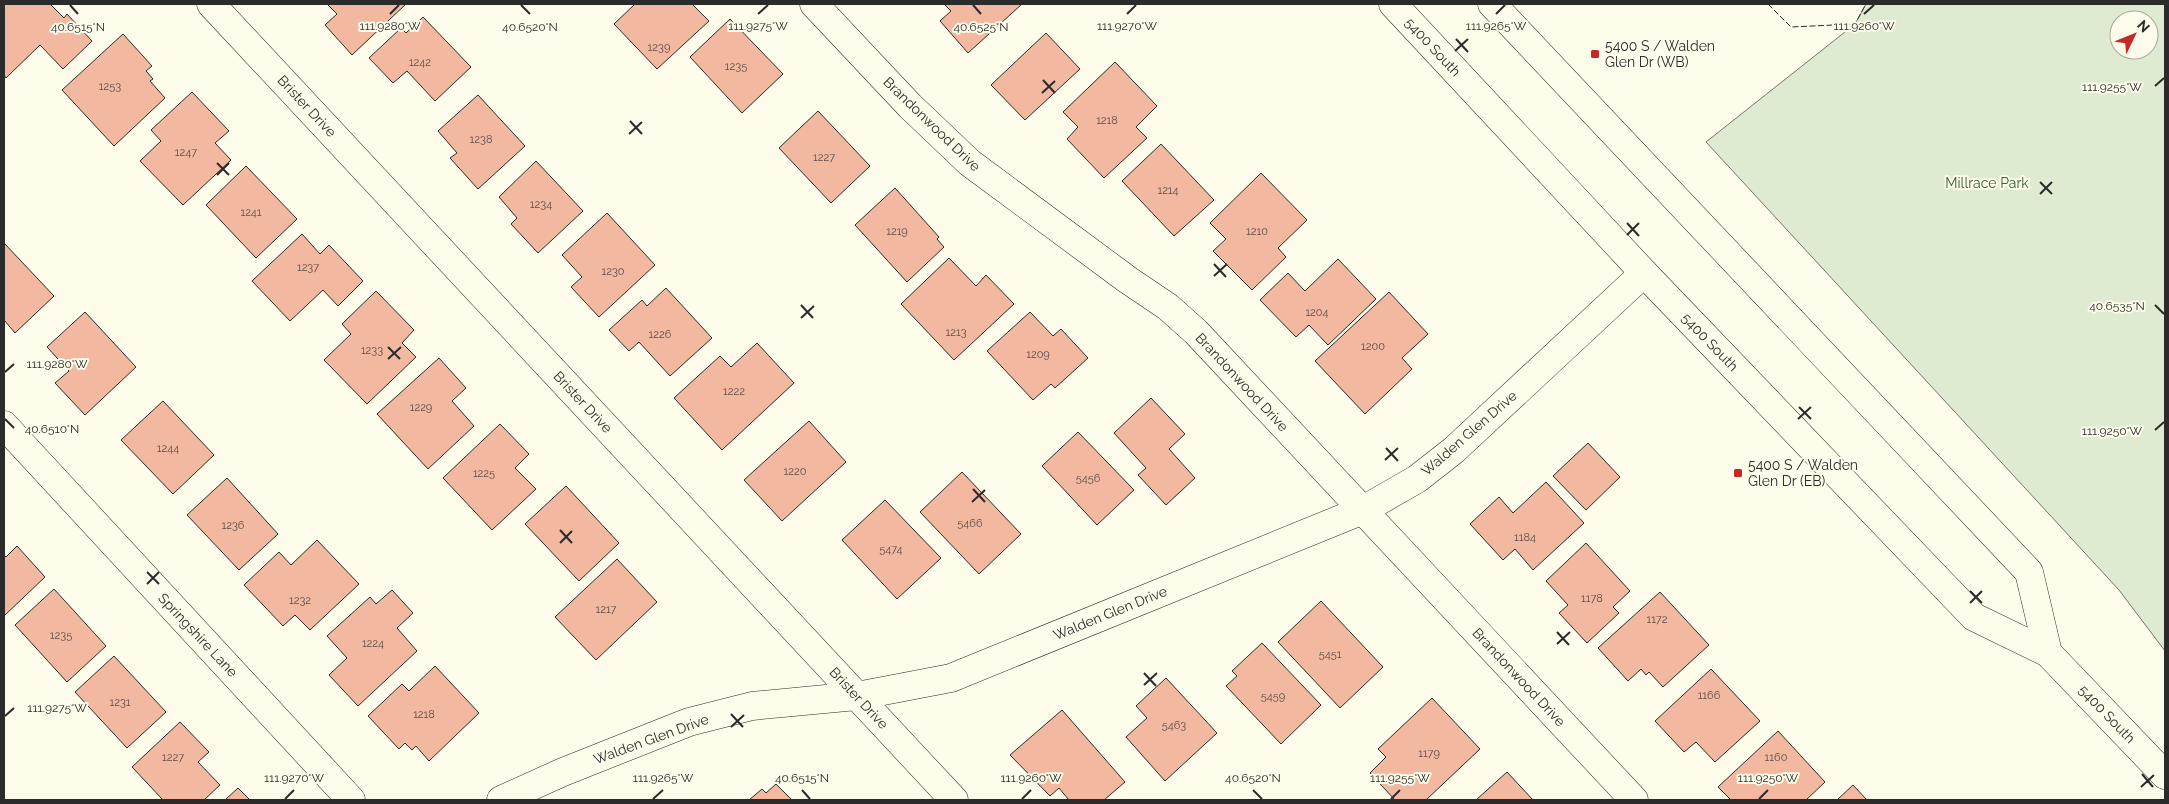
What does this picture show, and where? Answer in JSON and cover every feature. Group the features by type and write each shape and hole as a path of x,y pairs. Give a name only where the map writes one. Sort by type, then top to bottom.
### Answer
{"street":[{"name":"Brister Drive","path":"211,4 954,800"},
{"name":"Brandonwood Drive","path":"814,4 910,106 970,163 1183,320 1634,800"},
{"name":"5400 South","path":"1393,4 1644,273 1974,617 2048,653 2165,775"},
{"path":"1492,4 2029,572 2048,653"},
{"name":"Walden Glen Drive","path":"501,800 563,772 689,722 752,706 856,696 951,678 1363,510 1417,479 1454,450 1644,273"},
{"name":"Springshire Lane","path":"7,435 351,800"}],"green space":[{"name":"Millrace Park","path":"1866,4 2165,4 2165,651 2119,590 1706,142 1855,24"}],"building":[{"path":"4,4 50,4 64,18 67,14 92,41 63,69 40,45 6,78 4,75"},
{"path":"327,4 406,4 352,55 325,25 337,14"},
{"path":"635,4 694,4 709,21 657,69 614,24"},
{"path":"944,4 1022,4 968,53 940,21 951,11"},
{"path":"423,17 471,67 435,101 407,71 393,83 369,58 401,28 406,33"},
{"path":"730,19 783,74 742,113 690,57"},
{"path":"1046,33 1080,69 1025,120 991,85"},
{"path":"123,34 152,66 146,71 153,79 150,81 165,98 114,146 62,90"},
{"path":"1115,62 1157,106 1136,127 1147,138 1104,178 1067,139 1078,127 1063,112"},
{"path":"192,92 229,131 215,143 231,160 183,205 140,161 161,141 151,130"},
{"path":"478,95 525,146 478,189 450,158 457,153 438,131"},
{"path":"818,111 870,166 831,203 779,148"},
{"path":"1161,144 1214,200 1174,236 1122,181"},
{"path":"536,161 583,211 538,253 511,224 517,218 499,197"},
{"path":"246,166 297,219 256,258 206,205"},
{"path":"1261,173 1307,220 1278,248 1286,257 1252,290 1213,251 1226,239 1210,223"},
{"path":"895,188 939,237 937,239 944,247 907,282 855,225"},
{"path":"607,213 655,265 599,317 571,287 582,277 562,255"},
{"path":"302,234 320,254 329,245 363,281 338,306 323,290 290,321 252,281"},
{"path":"4,243 54,296 15,333 4,320"},
{"path":"949,258 976,286 986,275 1014,304 954,360 901,304"},
{"path":"1338,259 1376,299 1328,345 1309,325 1296,337 1260,300 1288,273 1305,291"},
{"path":"666,288 712,338 670,376 639,342 629,351 609,330 642,300 647,306"},
{"path":"376,291 414,330 402,343 416,357 367,404 324,360 351,334 342,324"},
{"path":"1389,292 1428,334 1402,358 1412,369 1365,414 1315,361"},
{"path":"85,312 136,367 85,415 55,383 69,371 47,347"},
{"path":"1030,312 1053,336 1061,329 1088,358 1055,388 1051,384 1033,400 987,351"},
{"path":"757,343 794,383 722,450 674,398 720,356 731,367"},
{"path":"439,358 466,388 452,401 474,426 428,469 377,414"},
{"path":"1151,398 1185,434 1169,449 1195,478 1166,505 1138,475 1146,468 1114,433"},
{"path":"163,401 214,455 173,494 121,440"},
{"path":"809,421 846,462 782,521 744,480"},
{"path":"500,424 529,454 515,468 536,489 492,530 443,478"},
{"path":"1078,432 1134,490 1097,525 1042,466"},
{"path":"1588,443 1620,477 1586,510 1553,476"},
{"path":"962,472 1021,534 979,574 920,512"},
{"path":"227,478 278,534 239,570 187,515"},
{"path":"1546,482 1584,523 1533,570 1515,549 1503,560 1470,524 1499,497 1513,513"},
{"path":"566,486 619,543 579,581 525,524"},
{"path":"885,500 941,558 897,599 842,540"},
{"path":"317,540 359,584 310,630 295,615 283,626 244,585 279,552 291,565"},
{"path":"1586,543 1630,591 1613,607 1619,613 1587,643 1559,613 1568,605 1546,581"},
{"path":"17,546 45,577 4,616 4,555 6,557"},
{"path":"617,559 657,602 596,660 555,617"},
{"path":"54,589 106,646 67,682 15,625"},
{"path":"392,590 413,613 397,628 417,651 358,706 329,675 347,658 327,636 370,597 376,604"},
{"path":"1660,592 1709,645 1663,687 1649,672 1646,675 1641,669 1628,681 1598,648"},
{"path":"1321,601 1383,667 1340,708 1278,642"},
{"path":"1262,643 1321,705 1281,744 1226,686 1237,676 1232,671"},
{"path":"114,656 166,712 127,748 75,692"},
{"path":"435,666 479,713 429,761 416,746 412,750 405,743 399,749 368,716 402,684 409,691"},
{"path":"1711,669 1760,721 1715,762 1696,742 1684,752 1655,721"},
{"path":"1166,678 1217,733 1165,781 1126,737 1147,718 1136,706"},
{"path":"1432,698 1480,749 1426,800 1395,800 1370,773 1386,757 1378,749"},
{"path":"1062,710 1125,782 1104,800 1069,800 1059,788 1050,796 1010,755"},
{"path":"180,722 209,752 198,762 220,785 204,800 163,800 132,767"},
{"path":"1778,731 1825,782 1806,800 1731,800 1718,787"},
{"path":"1507,772 1533,800 1476,800"},
{"path":"776,784 792,800 749,800 762,789 766,793"},
{"path":"1853,785 1867,800 1837,800"},
{"path":"238,788 250,800 225,800"}],"fence":[{"path":"1768,4 1791,27 1855,24 1866,4"}],"place":[{"name":"5400 S / Walden Glen Dr (WB)","path":"1595,54"},
{"name":"5400 S / Walden Glen Dr (EB)","path":"1738,473"}]}
